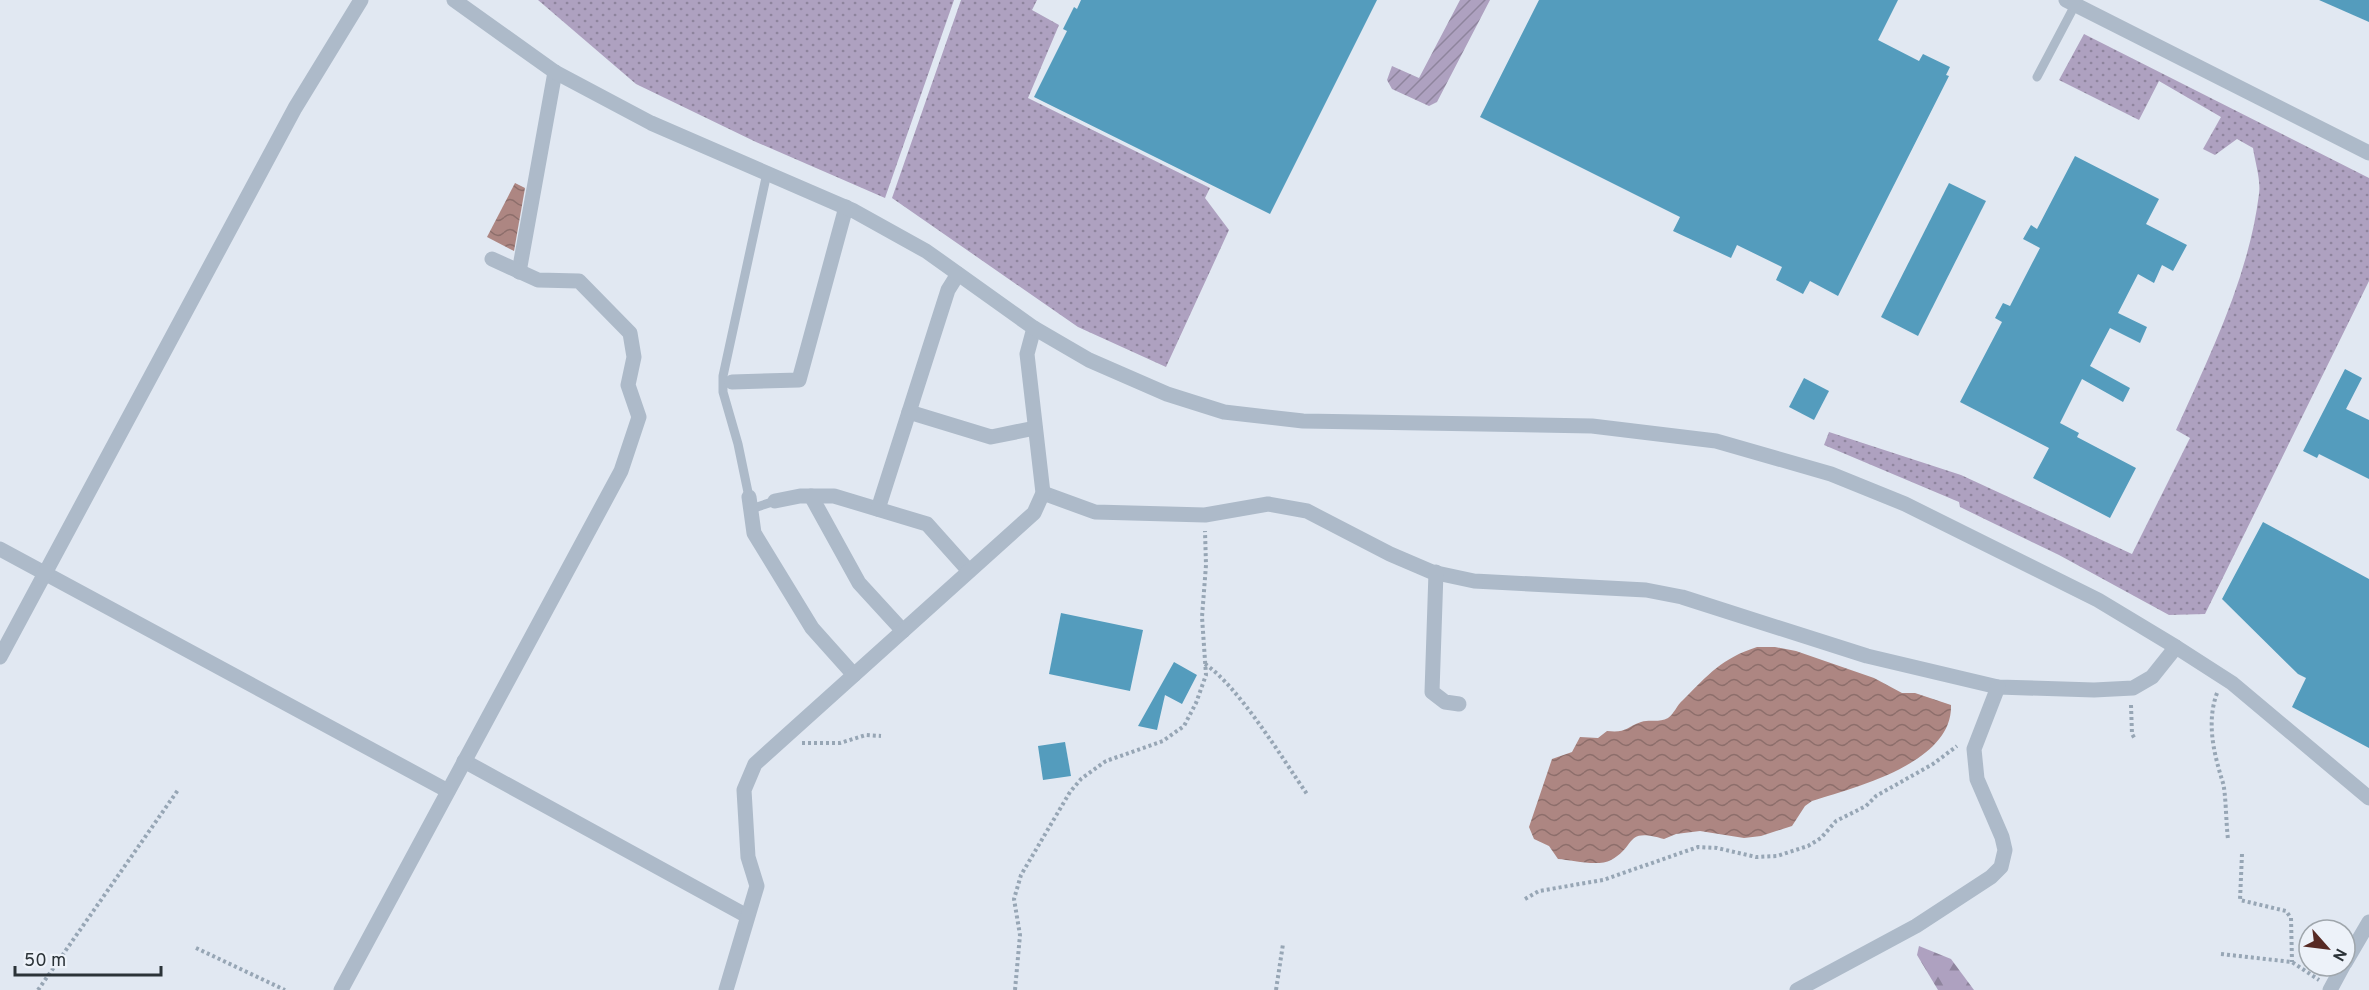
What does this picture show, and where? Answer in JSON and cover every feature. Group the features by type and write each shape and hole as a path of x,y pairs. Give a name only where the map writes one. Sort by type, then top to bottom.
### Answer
{"street":[{"path":"0,657 295,108 361,0"},
{"path":"454,0 555,72 651,123 846,207 926,251 1034,328 1089,360 1167,394 1224,412 1303,421 1592,426 1716,441 1831,474 1905,504 2098,600 2176,647 2223,678 2369,798"},
{"path":"2070,2 2369,153"},
{"path":"519,272 555,72"},
{"path":"732,381 799,380 846,207"},
{"path":"341,990 621,471 639,417 628,385 634,357 630,333 579,281 538,280 492,259"},
{"path":"878,509 948,290 958,274"},
{"path":"726,990 757,886 748,857 744,790 755,764 1034,513 1043,494 1027,354 1034,328"},
{"path":"909,412 991,436 1035,428"},
{"path":"1043,494 1095,512 1204,515 1268,504 1307,511 1390,554 1436,572 1474,581 1646,590 1682,597 1867,656 1998,687 2130,688 2152,677 2176,647"},
{"path":"811,496 859,583 903,631"},
{"path":"775,501 811,496 834,496 927,524 969,571"},
{"path":"750,503 754,533 812,628 854,675"},
{"path":"0,549 448,791"},
{"path":"1436,572 1432,692 1445,702 1459,704"},
{"path":"1797,990 1916,926 1991,878 2001,867 2005,850 2002,837 1977,779 1974,749 1998,687"},
{"path":"464,761 747,916"},
{"path":"2357,942 2369,922"}],"lane":[{"path":"2037,77 2070,2"},
{"path":"767,173 723,376 723,392 738,444 750,503 775,501"}],"path":[{"path":"1015,990 1020,935 1014,899 1022,875 1070,792 1081,779 1106,761 1163,741 1184,726 1196,703 1206,675 1202,617 1206,565 1204,515"},
{"path":"1205,664 1216,671 1234,692 1307,794"},
{"path":"2223,678 2212,708 2212,744 2223,783 2228,839"},
{"path":"2130,688 2132,734 2135,739"},
{"path":"784,738 796,743 829,743 866,735 881,736"},
{"path":"1525,899 1539,891 1604,880 1698,847 1717,848 1756,857 1777,856 1808,846 1821,838 1836,820 1866,806 1876,796 1933,764 1950,749 1976,740"},
{"path":"38,990 178,790"},
{"path":"2242,854 2240,900 2286,911 2291,918 2292,962"},
{"path":"1276,990 1283,944"},
{"path":"196,948 285,990"},
{"path":"2221,954 2292,962 2331,988"}],"green space":[{"path":"538,0 954,0 885,198 756,142 636,84"},
{"path":"961,0 1037,0 1032,10 1059,25 1028,98 1210,188 1205,198 1229,230 1166,367 1078,327 892,198"},
{"path":"1460,0 1490,0 1437,102 1429,106 1392,89 1387,80 1392,66 1419,78"},
{"path":"2084,34 2369,178 2369,281 2205,614 2169,615 2059,555 1960,507 1959,502 1824,445 1829,432 1961,475 2132,554 2190,438 2176,430 2215,344 2237,285 2254,225 2259,183 2253,148 2237,139 2215,155 2203,149 2221,117 2159,81 2139,120 2059,80"},
{"path":"1919,946 1951,959 1974,990 1938,990 1917,955"}],"water":[{"path":"515,183 525,188 514,251 487,237"},
{"path":"1757,647 1775,647 1796,651 1874,678 1902,693 1915,693 1951,705 1947,725 1936,742 1920,757 1899,770 1812,801 1805,806 1792,826 1761,836 1744,838 1700,831 1676,834 1664,839 1642,835 1632,840 1619,855 1599,863 1558,859 1549,846 1534,839 1529,827 1552,759 1572,752 1580,737 1598,738 1607,731 1622,731 1641,722 1668,718 1716,668 1734,656"}],"building":[{"path":"1081,0 1377,0 1270,214 1034,97 1067,31 1063,29 1074,7 1077,9"},
{"path":"1539,0 1898,0 1878,40 1919,61 1923,54 1950,67 1946,75 1949,76 1838,296 1810,281 1803,294 1776,280 1782,267 1737,245 1731,258 1673,231 1680,217 1480,117"},
{"path":"2319,0 2369,0 2369,22"},
{"path":"2075,156 2159,199 2146,224 2187,245 2173,271 2162,265 2154,283 2138,274 2118,313 2147,327 2140,343 2110,328 2090,366 2130,388 2123,402 2082,379 2060,423 2079,433 2077,437 2136,468 2110,518 2033,478 2049,448 1960,402 2002,322 1995,318 2003,303 2010,306 2040,248 2023,239 2031,225 2037,229"},
{"path":"1949,183 1986,201 1918,336 1881,317"},
{"path":"2345,369 2362,378 2346,409 2369,420 2369,479 2319,454 2317,458 2303,451"},
{"path":"1804,378 1829,391 1814,420 1789,407"},
{"path":"2263,522 2369,579 2369,748 2292,707 2306,678 2298,674 2222,599"},
{"path":"1061,613 1143,630 1130,691 1049,674"},
{"path":"1174,662 1197,675 1182,704 1165,695 1157,730 1138,726"},
{"path":"1065,742 1071,776 1043,780 1038,746"}]}
